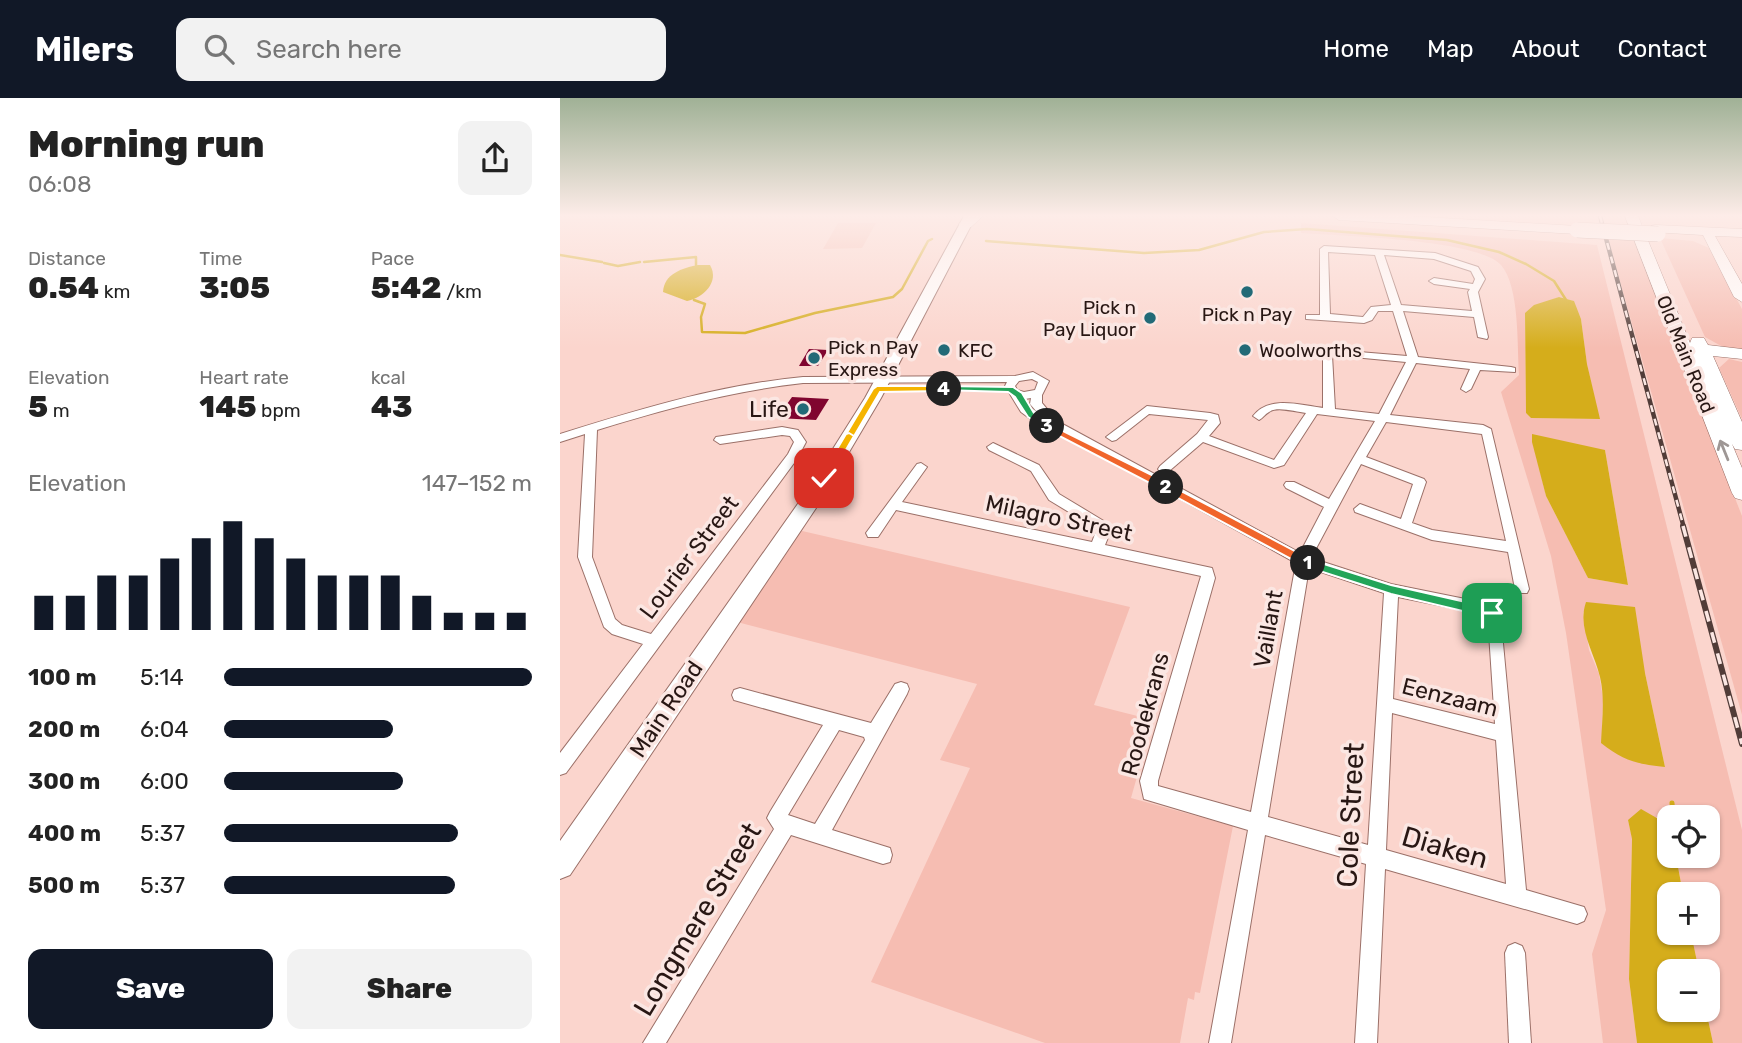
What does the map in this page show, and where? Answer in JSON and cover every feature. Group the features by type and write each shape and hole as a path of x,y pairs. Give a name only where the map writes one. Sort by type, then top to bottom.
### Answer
{"main road":[{"name":"Main Road","path":"560,864 809,503 944,260"},
{"name":"Old Main Road","path":"1652,260 1742,444"},
{"name":"Old Main Road","path":"1660,260 1742,493"},
{"path":"1722,260 1742,297"},
{"path":"1693,349 1742,354"}],"street":[{"path":"1324,260 1325,315 1328,318"},
{"path":"1381,260 1413,355 1412,360"},
{"path":"1449,260 1477,271 1480,279 1474,287 1483,337"},
{"path":"1434,281 1474,287"},
{"path":"1309,317 1364,320 1377,307 1478,314"},
{"path":"1312,350 1511,370"},
{"path":"1327,351 1329,412"},
{"name":"Vaillant","path":"1220,1043 1303,561 1412,360"},
{"path":"1466,389 1476,367"},
{"path":"1015,388 1029,375 1041,379 1044,385 1037,393 1036,404 1046,418 1106,454 1303,561 1391,590 1492,613 1498,621 1517,896"},
{"path":"560,438 654,409 723,394 779,387 873,384 1015,388 1037,393"},
{"path":"1015,388 1031,415 1069,433"},
{"path":"1259,416 1266,408 1275,406 1485,430 1522,589"},
{"path":"1112,437 1143,412 1150,410 1214,418 1214,423 1201,437 1164,469"},
{"path":"1201,437 1277,464 1314,410"},
{"path":"591,428 585,557 609,623 617,630 654,641"},
{"name":"Lourier Street","path":"560,767 793,456 800,442 797,435 789,431 720,440"},
{"path":"993,447 1035,467 1054,498 1102,526 1104,530 1097,548"},
{"path":"1359,459 1420,482 1405,526"},
{"path":"873,533 920,467"},
{"path":"1290,485 1332,506"},
{"name":"Milagro Street","path":"893,505 1206,570 1207,581"},
{"path":"1360,509 1432,535 1514,548"},
{"name":"Roodekrans","path":"1207,581 1148,789 1153,794 1257,822"},
{"name":"Cole Street","path":"1366,1043 1391,590"},
{"path":"819,834 901,689"},
{"path":"740,695 869,730 874,734"},
{"name":"Eenzaam","path":"1385,704 1505,734"},
{"name":"Longmere Street","path":"835,721 778,812 777,820 883,855"},
{"name":"Diaken","path":"1257,822 1577,914"},
{"name":"Longmere Street","path":"654,1043 787,824"},
{"path":"1515,953 1520,1043"}],"shaded area":[{"path":"1493,260 1601,260 1742,830 1742,1043 1713,1043 1709,1022 1720,1022 1720,959 1696,959 1694,945 1720,945 1720,882 1681,882 1678,868 1720,868 1720,805 1657,805 1657,817 1628,820 1632,838 1629,979 1637,1043 1603,1043 1592,954 1606,910 1566,633 1551,556 1501,392 1519,375 1515,302 1501,265","holes":["1559,297 1573,301 1581,319 1599,419 1531,418 1526,413 1525,313","1605,450 1628,585 1588,578 1546,496 1540,470","1583,612 1645,673 1665,767 1602,743 1603,698 1599,674 1589,650"]},
{"path":"1614,260 1641,260 1742,516 1742,715"},
{"path":"1670,260 1716,260 1742,309 1742,350 1723,347 1705,337"},
{"path":"698,265 710,265 713,271 711,283 704,293 687,301 663,292 670,276"},
{"path":"1559,297 1574,301 1581,319 1587,364 1600,419 1531,418 1526,413 1525,313 1534,305"},
{"path":"1729,359 1742,362 1742,419 1719,368"},
{"path":"1532,434 1605,450 1628,585 1588,578 1546,496"},
{"path":"798,530 1130,607 1094,705 1153,720 1131,798 1233,826 1200,993 1195,992 1194,1000 1188,998 1180,1043 1045,1043 871,982 970,768 940,760 977,684 737,622"},
{"path":"1586,602 1635,607 1645,673 1665,767 1631,761 1601,743 1602,693 1600,677 1585,631"},
{"path":"1641,809 1657,818 1657,868 1678,868 1681,882 1657,882 1657,945 1694,945 1696,959 1657,959 1657,1022 1709,1022 1713,1043 1637,1043 1629,979 1632,839 1628,820"}],"building":[{"name":"Pick n Pay Express","path":"809,349 828,350 818,366 799,366"},
{"name":"Life","path":"792,397 829,399 816,420 777,418"}],"waterway":[{"path":"591,260 602,262"},
{"path":"644,262 664,260"},
{"path":"696,260 696,265"},
{"path":"694,300 705,304 701,317 702,332 745,333 815,313 893,297 902,289 918,260"},
{"path":"1517,260 1554,281 1568,303"},
{"path":"604,263 618,266 640,262"}],"railway":[{"path":"1612,260 1684,528"},
{"path":"1683,526 1742,744"}],"place":[{"name":"Pick n Pay","path":"1247,292"},
{"name":"Pick n Pay Liquor","path":"1150,318"},
{"name":"KFC","path":"944,350"},
{"name":"Woolworths","path":"1245,350"},
{"name":"Pick n Pay Express","path":"814,358"},
{"name":"Life","path":"803,409"}],"route":[{"path":"824,478 877,389 1010,389 1018,395 1031,415 1078,444 1106,454 1303,561 1391,590 1485,609 1492,613"}]}
